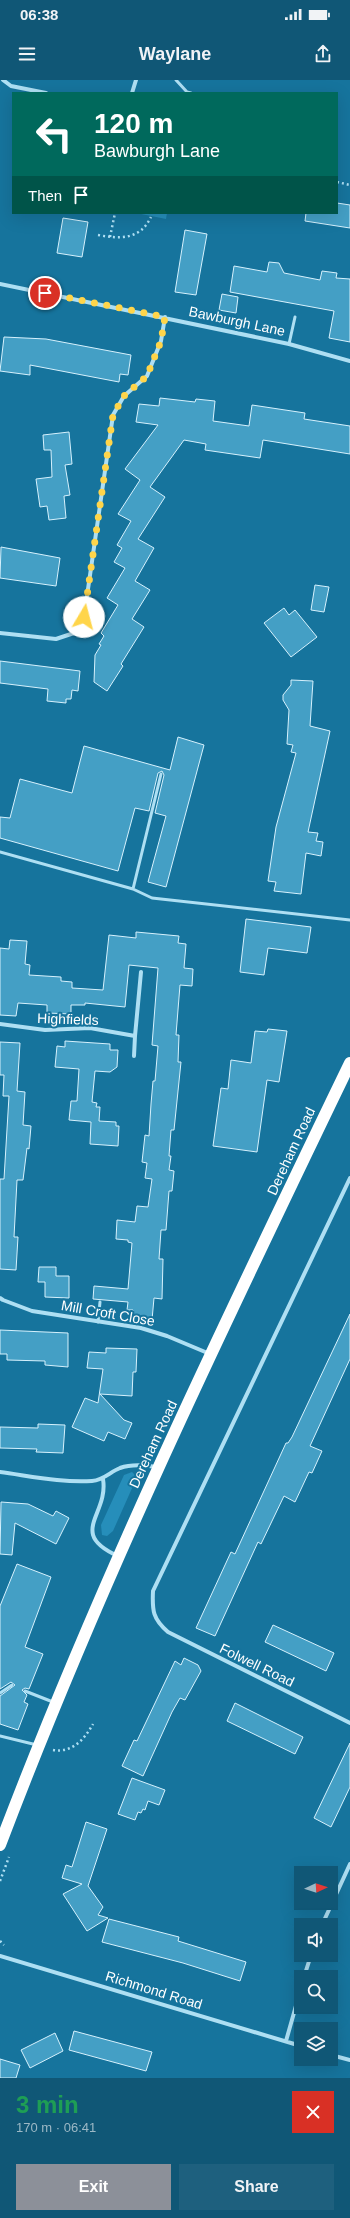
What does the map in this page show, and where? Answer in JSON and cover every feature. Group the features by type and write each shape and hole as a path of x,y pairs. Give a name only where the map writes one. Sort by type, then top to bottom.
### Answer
{"highway":[{"name":"Dereham Road","path":"0,1845 38,1745 118,1556 211,1354 350,1063"}],"street":[{"path":"3,80 11,86 41,92"},
{"path":"132,92 136,80"},
{"name":"Bawburgh Lane","path":"0,284 165,317 289,344 350,361"},
{"path":"0,633 56,639 74,633 84,617 113,415 124,396 147,376 161,341 165,317"},
{"path":"134,1056 140,972"},
{"name":"Highfields","path":"0,1024 45,1030 90,1028 135,1036"},
{"name":"Folwell Road","path":"350,1178 153,1591 152,1609 158,1623 168,1632 350,1723"},
{"name":"Mill Croft Close","path":"0,1298 32,1311 141,1328 167,1336 211,1354"},
{"path":"0,1472 74,1481 103,1479 120,1468 143,1465 159,1468"},
{"path":"103,1479 104,1493 92,1529 93,1539 103,1550 118,1556"},
{"path":"325,1918 350,1864"},
{"name":"Richmond Road","path":"0,1956 294,2044"},
{"path":"286,2041 294,2013"},
{"path":"338,2057 350,2060"}],"lane":[{"path":"176,80 187,92"},
{"path":"289,344 295,317"},
{"path":"133,888 160,774"},
{"path":"0,852 133,888 152,898 350,920"},
{"path":"98,1322 100,1302"},
{"path":"0,1693 12,1686"},
{"path":"25,1690 56,1703"},
{"path":"0,1736 38,1745"}],"path":[{"path":"338,182 350,184"},
{"path":"110,238 115,214"},
{"path":"98,235 118,239 135,234 147,226 151,217"},
{"path":"50,1750 59,1751 70,1749 78,1744 93,1724"},
{"path":"0,1940 4,1945"}],"shaded area":[{"path":"141,214 167,214 166,219"},
{"path":"132,1472 137,1477 113,1531 107,1536 102,1535 101,1525 124,1475"}],"building":[{"path":"338,203 350,205 350,228 305,221 306,214 338,214"},
{"path":"63,218 88,222 82,257 57,253"},
{"path":"185,230 207,234 196,295 175,292"},
{"path":"269,262 279,263 284,273 320,280 322,271 337,273 336,278 350,279 350,342 329,338 334,311 230,292 234,266 267,272"},
{"path":"222,294 238,297 236,313 219,310"},
{"path":"4,337 46,339 131,355 128,375 120,374 119,382 30,365 30,375 0,371"},
{"path":"160,398 195,402 196,399 215,401 213,421 249,426 252,405 305,413 304,419 350,426 350,454 263,440 260,458 205,450 206,444 184,440 150,487 165,497 138,539 154,548 135,581 150,590 132,619 144,627 121,664 123,666 107,691 94,682 95,655 104,636 101,633 118,605 107,598 125,568 114,562 122,548 117,545 131,521 118,514 140,480 125,469 158,425 136,422 139,404 159,406"},
{"path":"69,432 72,464 65,465 70,495 64,496 66,518 49,520 47,506 40,507 36,479 52,477 51,450 44,450 43,435"},
{"path":"1,547 60,558 56,586 0,578"},
{"path":"315,585 329,587 324,612 311,610"},
{"path":"284,608 289,615 295,610 317,637 291,657 264,623"},
{"path":"0,661 80,671 78,691 72,690 71,699 66,699 66,703 47,701 48,689 0,683"},
{"path":"291,680 313,681 310,726 330,731 308,832 318,833 316,841 323,842 321,856 306,853 301,894 274,891 276,882 268,881 276,827 296,753 291,752 293,745 287,744 289,710 283,700 283,695 291,685"},
{"path":"178,737 204,745 166,887 148,882 166,816 155,813 164,775 162,771 158,773 149,811 135,808 118,871 0,838 0,817 10,818 20,779 72,793 84,746 170,770"},
{"path":"246,919 311,927 307,953 268,948 264,975 240,972"},
{"path":"136,932 179,936 178,943 186,944 184,968 193,969 192,986 180,985 176,1035 179,1035 178,1062 181,1062 174,1130 171,1130 169,1156 171,1156 169,1170 174,1171 172,1191 169,1191 166,1230 161,1230 159,1259 163,1259 162,1299 154,1298 152,1320 132,1318 133,1310 127,1310 128,1302 93,1299 94,1286 128,1289 132,1243 128,1242 128,1240 116,1239 117,1220 135,1222 137,1206 148,1207 152,1179 145,1178 147,1163 142,1162 145,1135 149,1136 153,1081 155,1081 158,1046 152,1045 158,968 129,965 125,1007 85,1003 85,1005 71,1005 71,1014 47,1013 47,1005 18,1003 16,1016 0,1015 0,948 9,949 10,940 27,941 25,964 30,965 29,975 61,977 61,981 72,982 72,988 103,990 109,935 136,938"},
{"path":"268,1029 287,1031 279,1082 267,1080 257,1152 213,1146 221,1088 228,1089 231,1060 251,1063 255,1031 267,1032"},
{"path":"65,1041 110,1044 110,1050 118,1050 117,1067 110,1072 95,1071 92,1102 97,1103 96,1107 100,1107 99,1121 116,1122 116,1126 119,1126 118,1146 90,1144 91,1122 69,1120 71,1101 77,1101 79,1069 55,1067 57,1046 65,1047"},
{"path":"0,1042 20,1043 17,1091 25,1092 23,1125 31,1126 29,1149 27,1148 23,1180 17,1180 14,1237 18,1237 16,1270 0,1269 0,1179 4,1179 9,1096 3,1096 4,1075 0,1075"},
{"path":"39,1267 56,1267 56,1276 69,1276 69,1298 45,1297 45,1282 38,1282"},
{"path":"350,1314 350,1359 310,1446 322,1451 312,1473 309,1472 295,1502 284,1496 261,1544 258,1542 215,1636 196,1628 231,1552 235,1554 286,1443 288,1443 292,1437"},
{"path":"0,1330 68,1333 68,1367 45,1365 45,1361 7,1360 7,1354 0,1354"},
{"path":"106,1348 137,1349 136,1372 133,1372 132,1396 100,1394 124,1420 132,1423 125,1439 108,1432 104,1441 72,1427 85,1398 98,1403 103,1369 87,1368 89,1352 106,1353"},
{"path":"38,1424 65,1425 63,1453 36,1452 37,1449 0,1448 0,1427 38,1428"},
{"path":"1,1502 28,1504 53,1516 56,1511 69,1518 56,1544 15,1523 12,1555 0,1554"},
{"path":"17,1564 51,1577 25,1647 43,1654 29,1689 25,1688 22,1690 27,1695 24,1702 28,1704 18,1730 0,1724 0,1696 15,1685 11,1682 0,1689 0,1606"},
{"path":"273,1625 334,1653 326,1671 265,1642"},
{"path":"184,1658 198,1665 201,1671 185,1700 180,1698 172,1712 143,1776 122,1766 134,1740 137,1741 175,1661 181,1665"},
{"path":"235,1703 303,1737 295,1754 227,1721"},
{"path":"350,1743 350,1787 331,1827 314,1818"},
{"path":"132,1778 165,1790 159,1805 148,1801 145,1810 143,1809 141,1813 138,1812 135,1820 118,1814"},
{"path":"86,1822 107,1829 88,1886 103,1907 98,1915 108,1918 87,1931 63,1894 82,1884 62,1878 66,1865 72,1867"},
{"path":"109,1919 179,1937 178,1941 246,1962 240,1981 183,1963 102,1942"},
{"path":"74,2031 152,2052 146,2071 69,2050"},
{"path":"55,2033 63,2051 30,2068 21,2050"},
{"path":"0,2059 20,2065 16,2078 0,2078"}],"route":[{"path":"45,293 165,317 161,341 147,376 124,396 113,415 84,617"}]}
